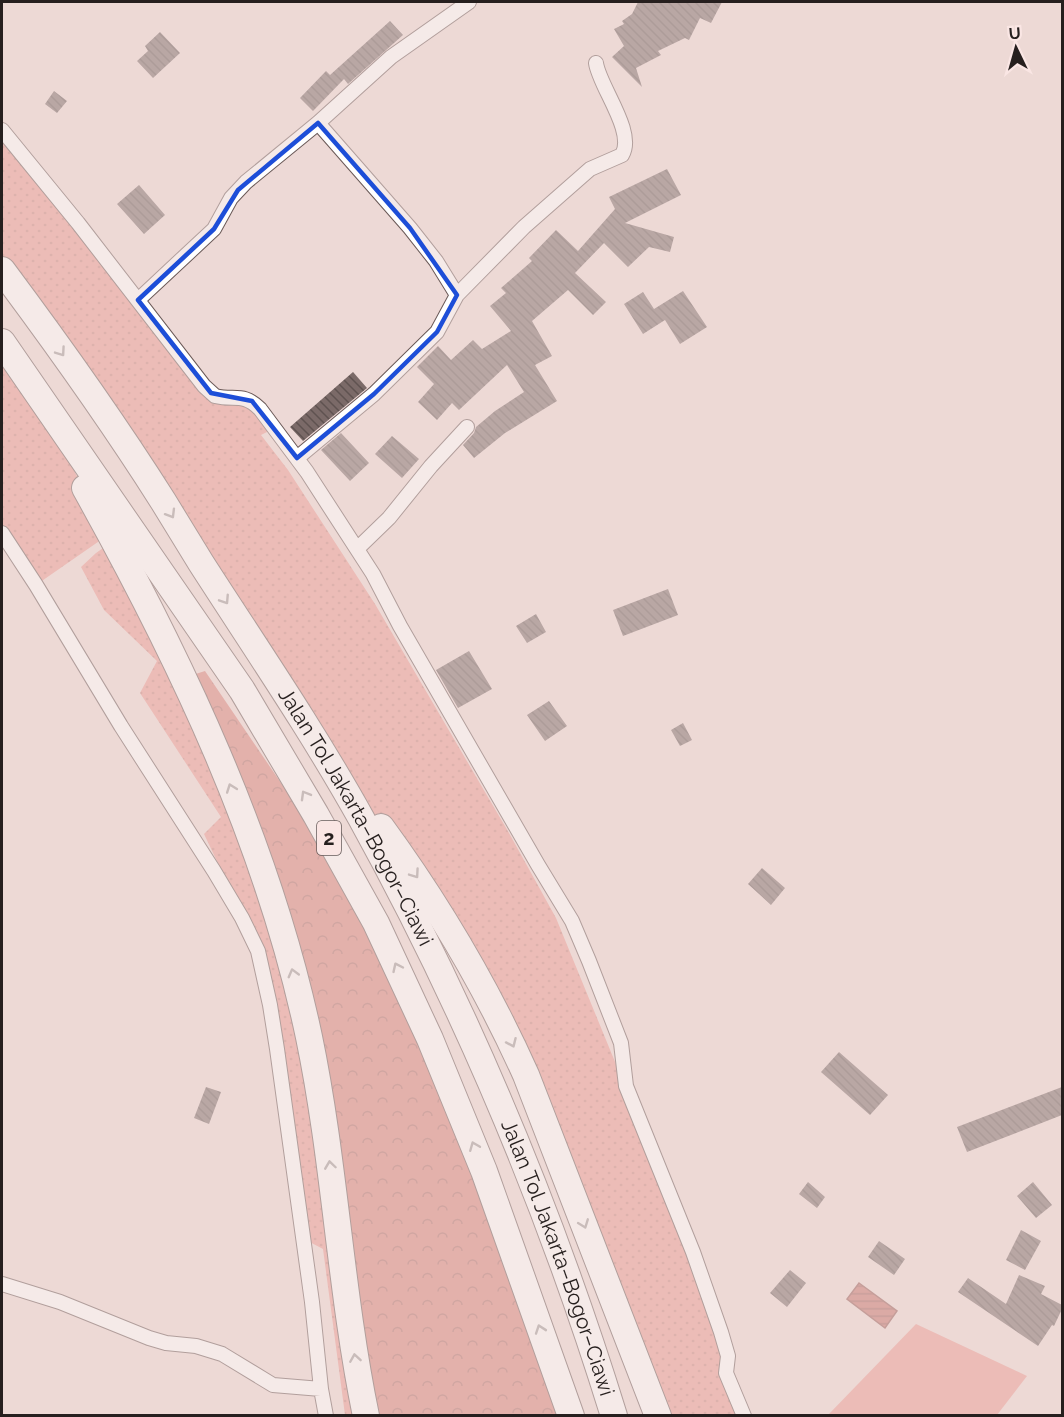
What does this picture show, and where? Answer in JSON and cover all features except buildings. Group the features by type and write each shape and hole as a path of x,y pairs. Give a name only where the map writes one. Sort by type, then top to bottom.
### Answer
{"highway":[{"name":"Jalan Tol Jakarta–Bogor–Ciawi","path":"2,270 162,499 306,725 387,865 456,1005 498,1098 561,1256 614,1416"},
{"name":"Jalan Tol Jakarta–Bogor–Ciawi","path":"2,344 242,690 316,815 376,923 430,1039 484,1171 571,1416"},
{"path":"2,344 142,591 222,763 260,866 290,964 313,1060 336,1203 354,1350 366,1416"},
{"path":"306,725 420,882 452,931 502,1022 526,1075 658,1416"}],"street":[{"path":"138,300 214,228 238,190 318,123 391,57 469,2"},
{"path":"297,458 374,394 437,332 457,295 524,227 590,169 616,158 625,151 615,104 599,75 596,63"},
{"path":"318,123 410,228 436,261 457,295"},
{"path":"2,130 211,393 218,397 241,397 252,402 297,458 357,549 562,904 583,946 621,1043 626,1086 693,1252 728,1356 726,1373 744,1416"},
{"path":"357,549 389,518 431,466 467,427"},
{"path":"2,533 214,871 242,918 258,951 277,1050 326,1416"},
{"path":"2,1284 60,1302 149,1338 166,1343 196,1346 222,1354 273,1384 321,1389"}],"highlighted area":[{"path":"318,123 410,228 457,295 437,332 374,394 297,458 252,401 211,393 138,300 214,229 238,190"}],"shaded area":[{"path":"2,129 204,386 235,396 275,428 261,435 288,470 375,604 509,833 556,918 693,1252 744,1415 658,1415 526,1075 306,725 2,270"},
{"path":"2,345 51,427 108,535 36,585 2,533"},
{"path":"113,541 274,909 366,1415 345,1415 323,1249 304,1239 263,958 204,834 221,817 140,693 157,661 104,610 81,567"},
{"path":"859,1283 897,1311 885,1328 847,1299"},
{"path":"916,1324 1027,1376 997,1415 828,1415"}],"green space":[{"path":"205,671 376,923 571,1415 366,1415 309,1037 183,678"}]}
